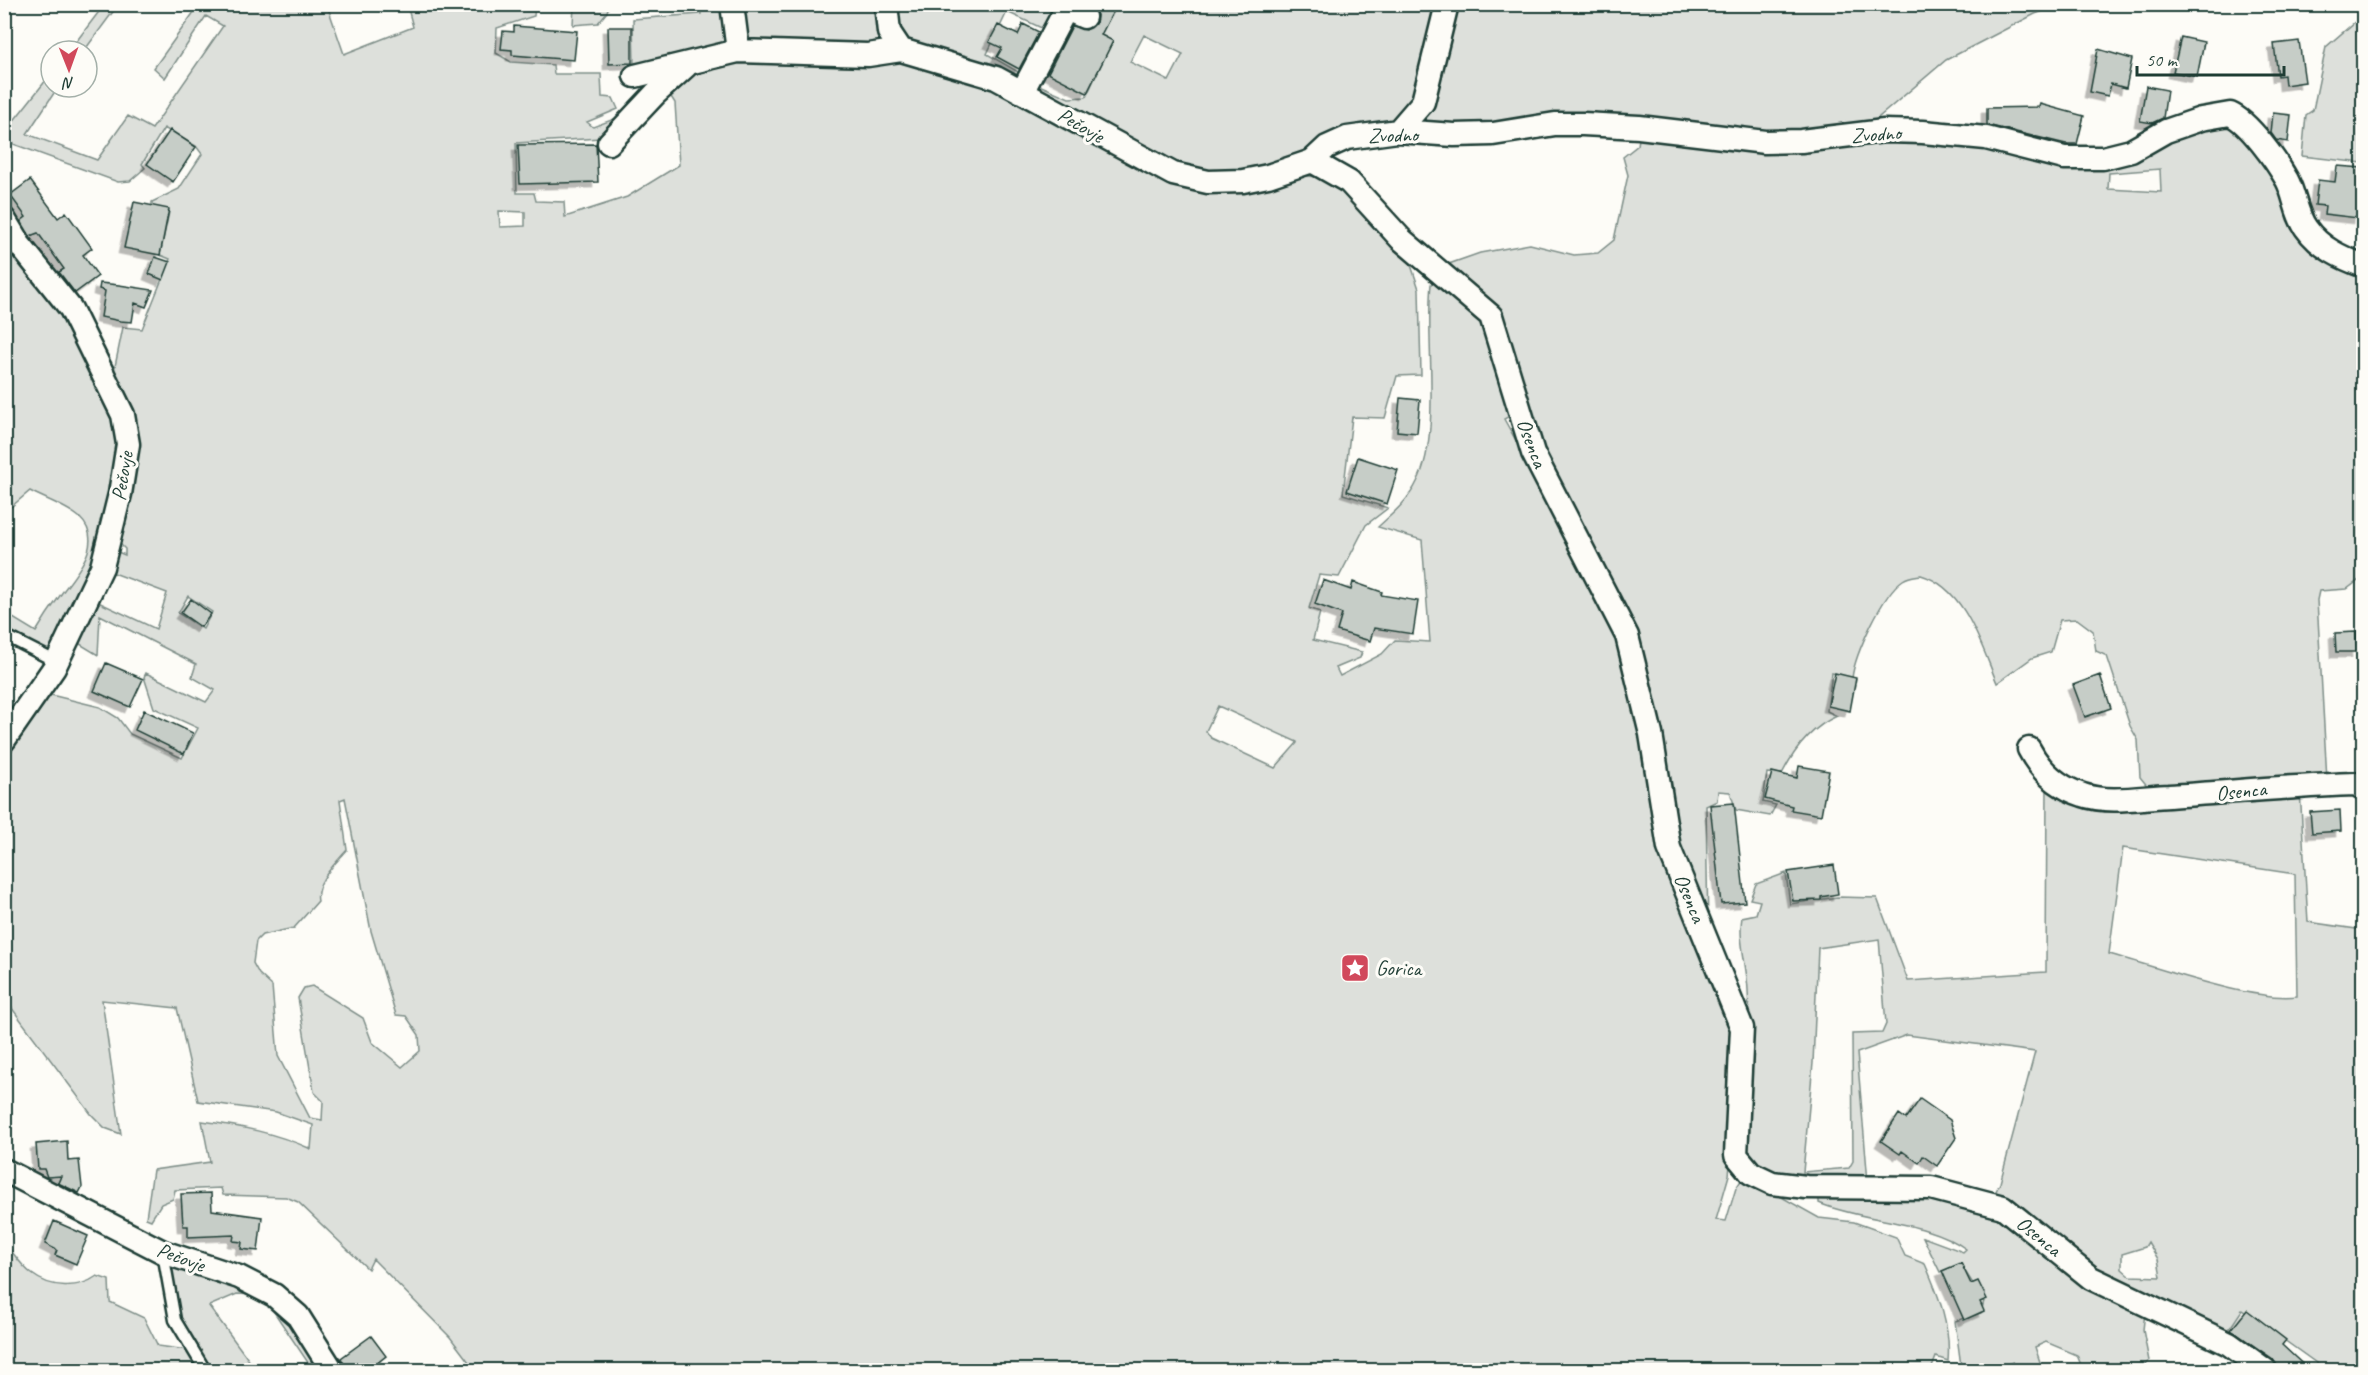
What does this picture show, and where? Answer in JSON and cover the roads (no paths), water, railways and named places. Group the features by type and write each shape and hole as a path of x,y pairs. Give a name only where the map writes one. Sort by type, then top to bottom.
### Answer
{"street":[{"path":"732,4 738,51"},
{"path":"635,76 690,63 711,55 738,51 868,55 901,50 889,32 886,4"},
{"path":"1398,131 1423,102 1447,4"},
{"path":"1022,92 1066,9 1083,17"},
{"name":"Pečovje","path":"901,50 996,78 1123,149 1181,176 1208,182 1243,182 1312,161"},
{"path":"609,143 655,94 690,63"},
{"name":"Zvodno","path":"1312,161 1327,147 1347,138 1398,131 1454,135 1493,134 1555,124 1639,127 1765,142 1801,141 1884,131 1923,132 1986,138 2064,158 2103,158 2131,151 2166,131 2201,119 2230,114 2247,125 2287,181 2304,227 2342,258 2364,266"},
{"name":"Osenca","path":"1312,161 1349,182 1401,240 1491,316 1533,453 1627,636 1651,734 1669,848 1742,1028 1736,1155 1751,1173 1772,1183 1806,1187 1931,1188 2003,1207 2091,1278 2229,1344 2265,1371"},
{"name":"Pečovje","path":"4,219 19,244 71,309 123,415 128,444 120,494 102,567 57,662 4,740"},
{"name":"Osenca","path":"2029,749 2037,765 2060,785 2085,796 2123,799 2215,795 2293,786 2355,784 2364,789"},
{"name":"Pečovje","path":"4,1170 163,1252 239,1277 274,1295 298,1316 332,1371"}],"lane":[{"path":"4,635 57,662"},
{"path":"163,1252 175,1320 205,1371"}],"place":[{"name":"Gorica","path":"1355,968"}]}
